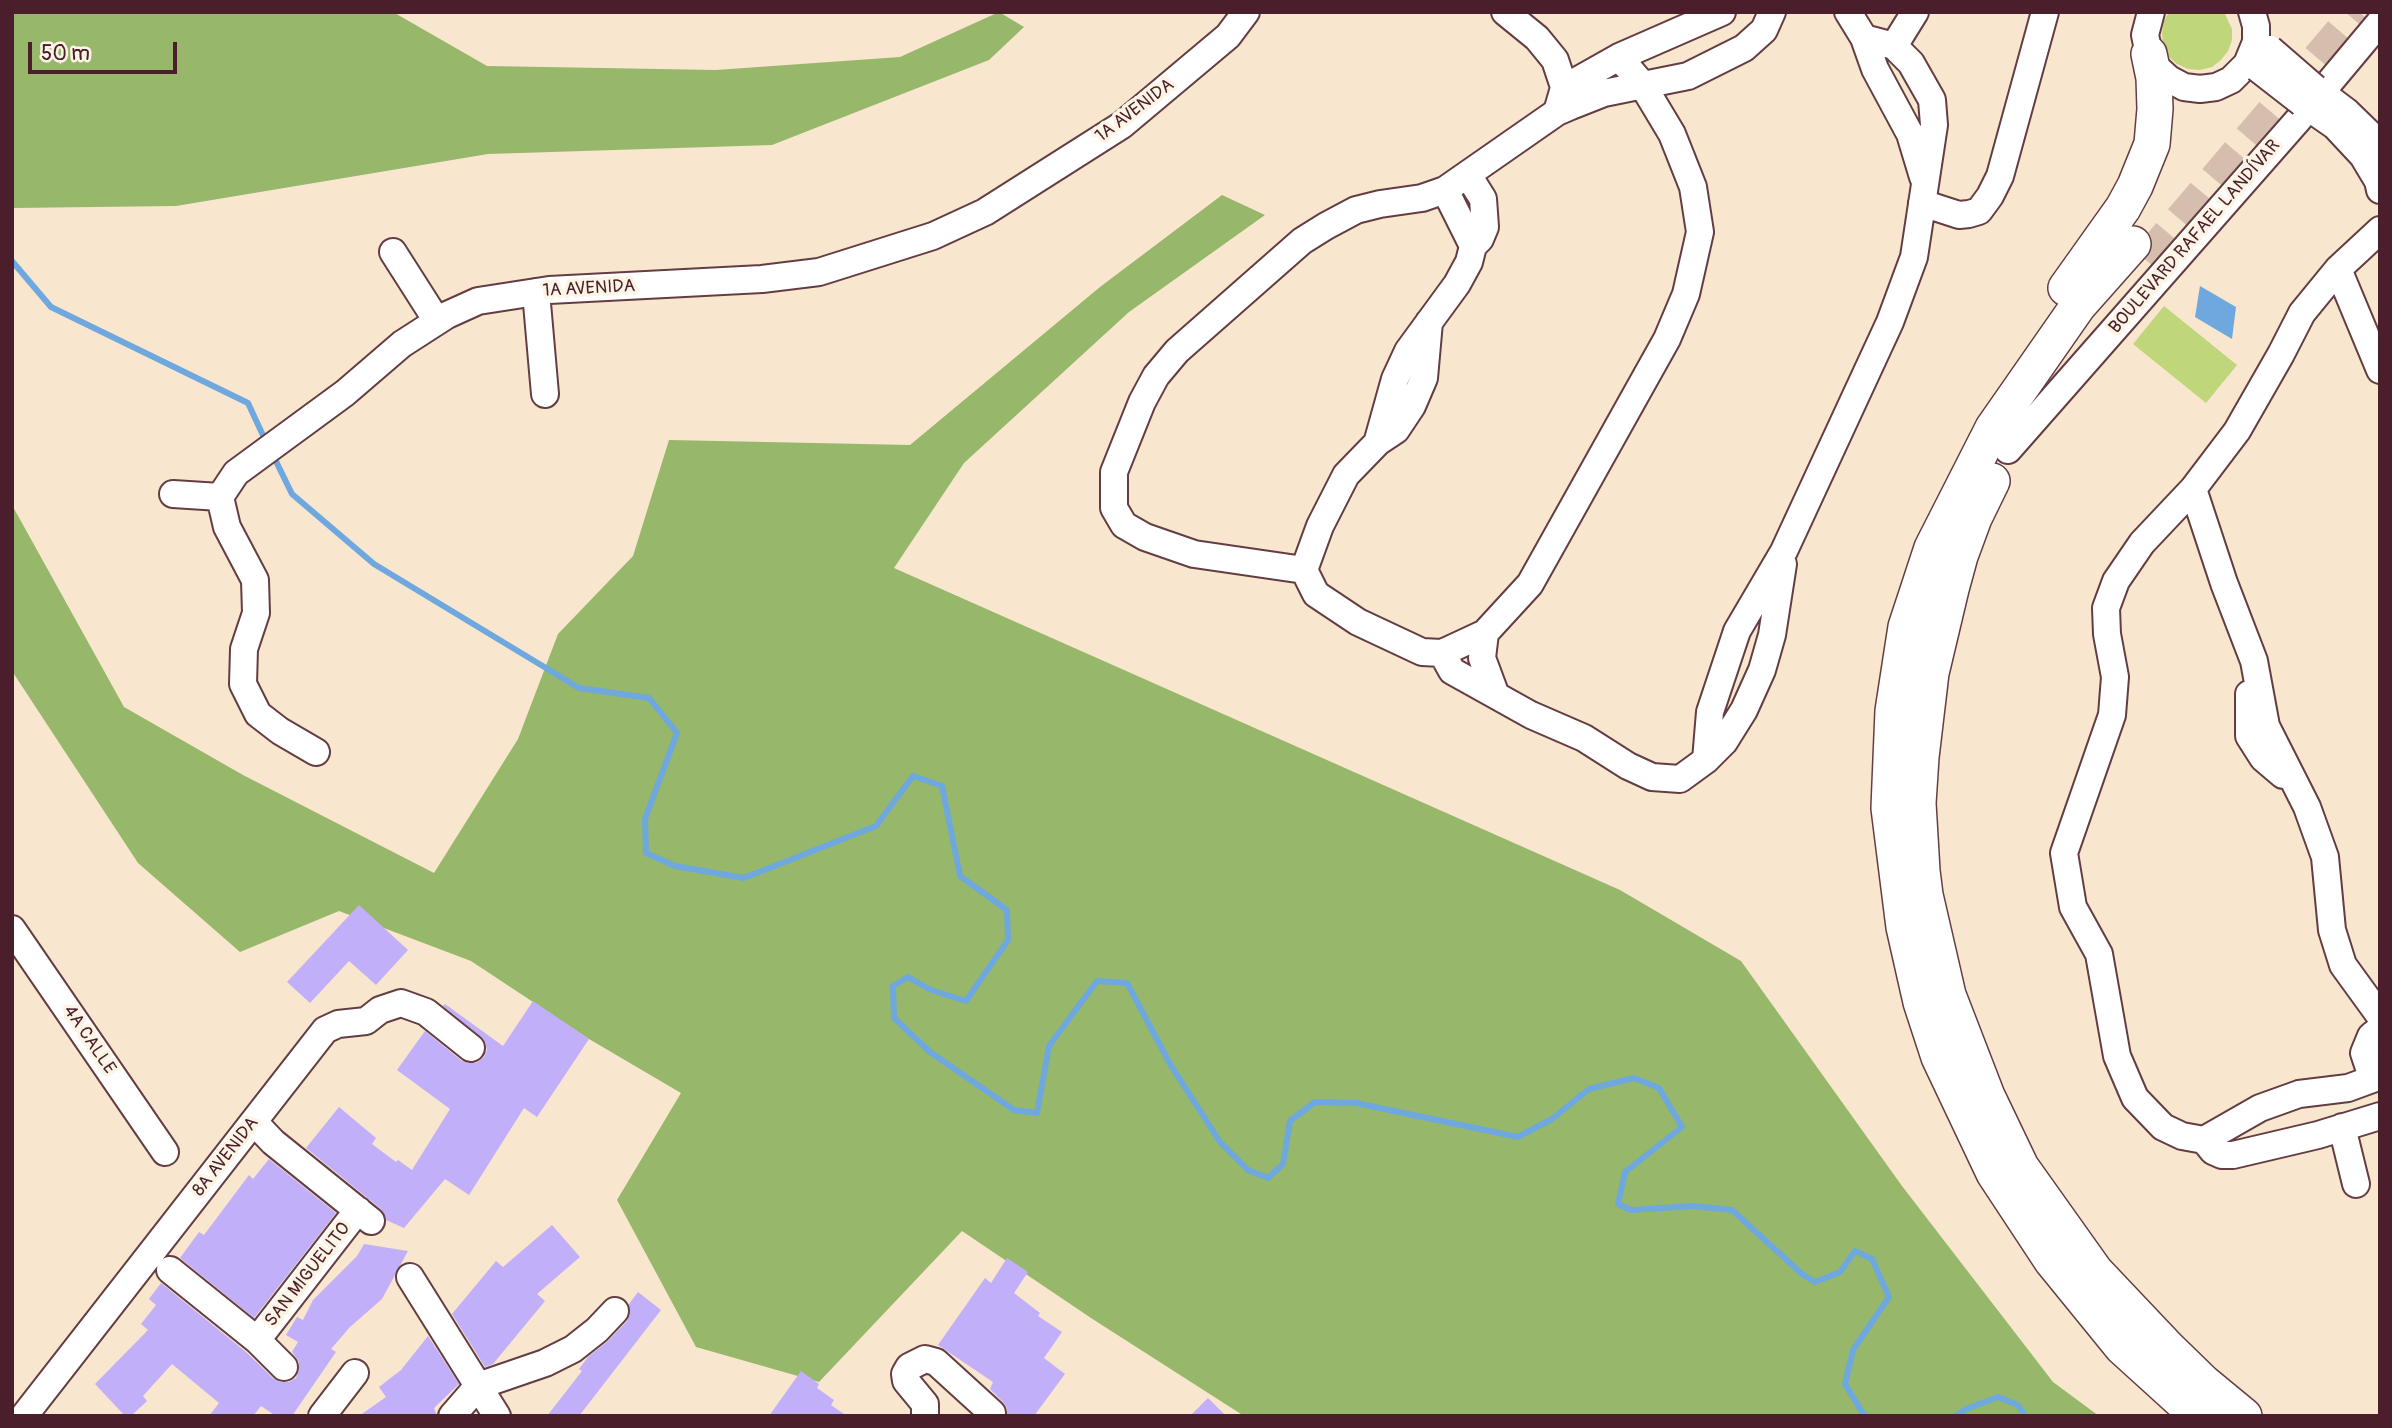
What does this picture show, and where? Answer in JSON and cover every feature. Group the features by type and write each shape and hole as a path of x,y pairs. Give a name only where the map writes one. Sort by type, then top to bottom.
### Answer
{"main road":[{"path":"1931,548 1938,508 1961,453 1989,401 2012,362 2093,253 2135,186 2152,144 2155,109 2154,78 2145,28"},
{"name":"BOULEVARD RAFAEL LANDÍVAR","path":"2198,1416 2122,1347 2052,1261 2022,1219 1988,1162 1956,1096 1928,1028 1904,927 1889,808 1893,711 1906,628 1931,548 1993,428 2078,306 2140,252 2008,450 1974,518 1960,556 1937,648 1926,711 1919,803 1922,871 1948,995 1987,1096 2021,1167 2095,1271 2204,1383 2244,1416"}],"street":[{"name":"1A AVENIDA","path":"220,497 236,473 345,393 402,344 437,321 478,301 536,292 762,279 808,273 933,236 985,212 1122,125 1228,36 1246,12"},
{"path":"1505,12 1537,38 1555,60 1564,102"},
{"path":"1304,570 1194,554 1145,537 1124,526 1114,508 1114,472 1142,402 1156,376 1177,351 1200,330 1292,250 1326,226 1356,211 1380,204 1422,198 1445,190 1564,102 1619,57 1722,12"},
{"path":"1564,102 1688,76 1744,48 1764,30 1772,12"},
{"path":"1849,12 1864,38 1875,69 1910,134 1924,194 1959,215 1979,211 2000,176 2045,12"},
{"path":"1894,46 1914,12"},
{"path":"2145,28 2157,68 2169,79 2184,87 2216,87 2231,80 2257,56 2256,26 2252,12"},
{"name":"BOULEVARD RAFAEL LANDÍVAR","path":"2008,450 2380,22"},
{"path":"1706,760 1710,712 1737,631 1784,551 1890,322 1914,257 1934,125 1932,100 1911,63 1894,46 1864,38"},
{"path":"2257,56 2312,98 2363,156 2378,181 2380,190"},
{"path":"1468,175 1483,199 1485,226 1480,239 1473,246 1457,284 1429,322 1424,378 1412,406 1396,430 1378,442 1346,475 1320,526 1304,570 1316,594 1358,622 1422,652 1442,653 1485,633 1530,584 1554,546 1667,339 1686,294 1700,232 1693,187 1672,134 1643,84 1619,57"},
{"path":"2312,98 2347,112 2380,144"},
{"path":"1445,190 1473,246"},
{"path":"2379,226 2338,269 2302,313 2281,355 2236,431 2193,489 2142,543 2116,581 2106,608 2107,634 2115,677 2112,715 2064,853 2073,907 2099,954 2117,1056 2135,1098 2163,1126 2182,1136 2204,1140 2260,1108 2299,1094 2348,1088 2379,1078"},
{"path":"393,252 437,321"},
{"path":"2338,269 2380,370"},
{"path":"536,292 545,394"},
{"path":"2193,489 2224,583 2254,661 2266,726 2306,807 2325,857 2332,930 2343,965 2380,1016"},
{"path":"173,494 220,497 227,527 254,580 256,613 244,649 243,684 258,713 280,731 316,752"},
{"path":"1442,653 1452,671 1531,715 1584,738 1628,766 1652,777 1680,779 1706,760 1724,742 1744,710 1762,670 1777,608 1784,551"},
{"path":"1485,633 1482,658 1495,693"},
{"name":"4A CALLE","path":"12,929 165,1152"},
{"name":"8A AVENIDA","path":"24,1416 325,1030 338,1024 366,1021 380,1010 401,1003 426,1012 471,1048"},
{"path":"2379,1078 2370,1071 2364,1053 2371,1035 2380,1029"},
{"path":"2204,1140 2213,1151 2222,1155 2233,1154 2380,1116"},
{"name":"SAN MIGUELITO","path":"254,1122 272,1142 365,1216 257,1340"},
{"path":"2342,1127 2356,1184"},
{"name":"SAN MIGUELITO","path":"170,1270 257,1340 284,1367"},
{"path":"410,1277 497,1416"},
{"path":"452,1416 478,1386 545,1363 573,1349 615,1311"},
{"path":"925,1416 925,1404 906,1381 905,1374 909,1367 925,1359 936,1362 992,1413"},
{"path":"322,1416 355,1374"}],"green space":[{"path":"12,12 393,12 487,66 716,70 900,57 999,12 1024,27 989,60 772,145 488,154 176,206 12,208"},
{"path":"2169,12 2224,12 2232,29 2232,40 2221,60 2212,67 2200,70 2188,69 2168,56 2162,33"},
{"path":"1222,195 1265,215 1129,312 964,463 894,568 1620,890 1741,961 1902,1186 2053,1382 2099,1416 1244,1416 962,1231 819,1382 696,1347 617,1200 681,1093 589,1039 471,961 339,911 240,952 138,863 12,671 12,505 124,707 243,775 434,873 518,739 558,634 633,556 669,440 910,445 1100,287"},
{"path":"2164,306 2237,365 2206,403 2133,344"}],"water":[{"path":"2200,286 2236,307 2232,339 2195,317"}],"building":[{"path":"359,905 408,950 376,985 349,961 310,1003 287,982"},
{"path":"533,1001 589,1039 537,1117 524,1108 469,1195 445,1179 404,1228 386,1220 381,1209 306,1148 339,1107 376,1138 372,1144 412,1170 450,1109 397,1070 425,1031 462,1061 476,1063 484,1057 487,1050 485,1042 443,1006 445,1004 503,1046"},
{"path":"269,1159 336,1213 254,1318 180,1258 199,1232 204,1235 249,1175 253,1179"},
{"path":"552,1225 580,1257 537,1294 545,1301 493,1364 485,1367 452,1314 496,1261 503,1267"},
{"path":"364,1244 408,1251 382,1299 350,1327 331,1349 336,1352 292,1416 276,1416 261,1406 253,1416 209,1416 219,1403 172,1364 143,1396 147,1401 131,1416 125,1416 95,1384 148,1330 141,1324 156,1305 149,1299 161,1283 246,1352 273,1378 289,1382 296,1378 299,1370 299,1362 292,1352 298,1342 286,1335 297,1317 303,1320 313,1300 357,1256"},
{"path":"1007,1258 1028,1272 1014,1293 1040,1313 1038,1316 1062,1332 1044,1358 1065,1374 1034,1416 1007,1416 1007,1408 990,1389 993,1382 938,1345 985,1278 991,1283"},
{"path":"638,1292 661,1310 579,1416 547,1416 582,1371 579,1369 588,1357 627,1321 630,1314 629,1304"},
{"path":"428,1336 459,1384 434,1408 437,1416 359,1416 386,1397 379,1387 401,1370"},
{"path":"801,1371 819,1384 817,1388 834,1400 831,1405 847,1416 769,1416"},
{"path":"1208,1398 1226,1416 1190,1416"}],"waterway":[{"path":"12,261 51,307 248,403 267,444"},
{"path":"272,453 292,494 374,564 579,688 649,698 677,733 645,819 646,853 675,866 744,878 876,826 913,776 942,786 960,876 1007,910 1008,940 966,1001 931,990 908,977 893,986 894,1018 930,1052 1014,1110 1037,1113 1049,1046 1097,981 1127,983 1170,1064 1220,1142 1248,1170 1268,1178 1283,1164 1290,1121 1315,1102 1356,1103 1518,1137 1552,1119 1589,1089 1634,1078 1659,1088 1682,1127 1625,1172 1618,1204 1631,1210 1693,1206 1732,1210 1802,1274 1815,1282 1840,1272 1855,1251 1872,1259 1889,1297 1853,1350 1845,1384 1867,1416"},
{"path":"1956,1416 1966,1409 1998,1397 2018,1405 2025,1416"}],"tunnel":[{"path":"2147,261 2359,12"}]}
